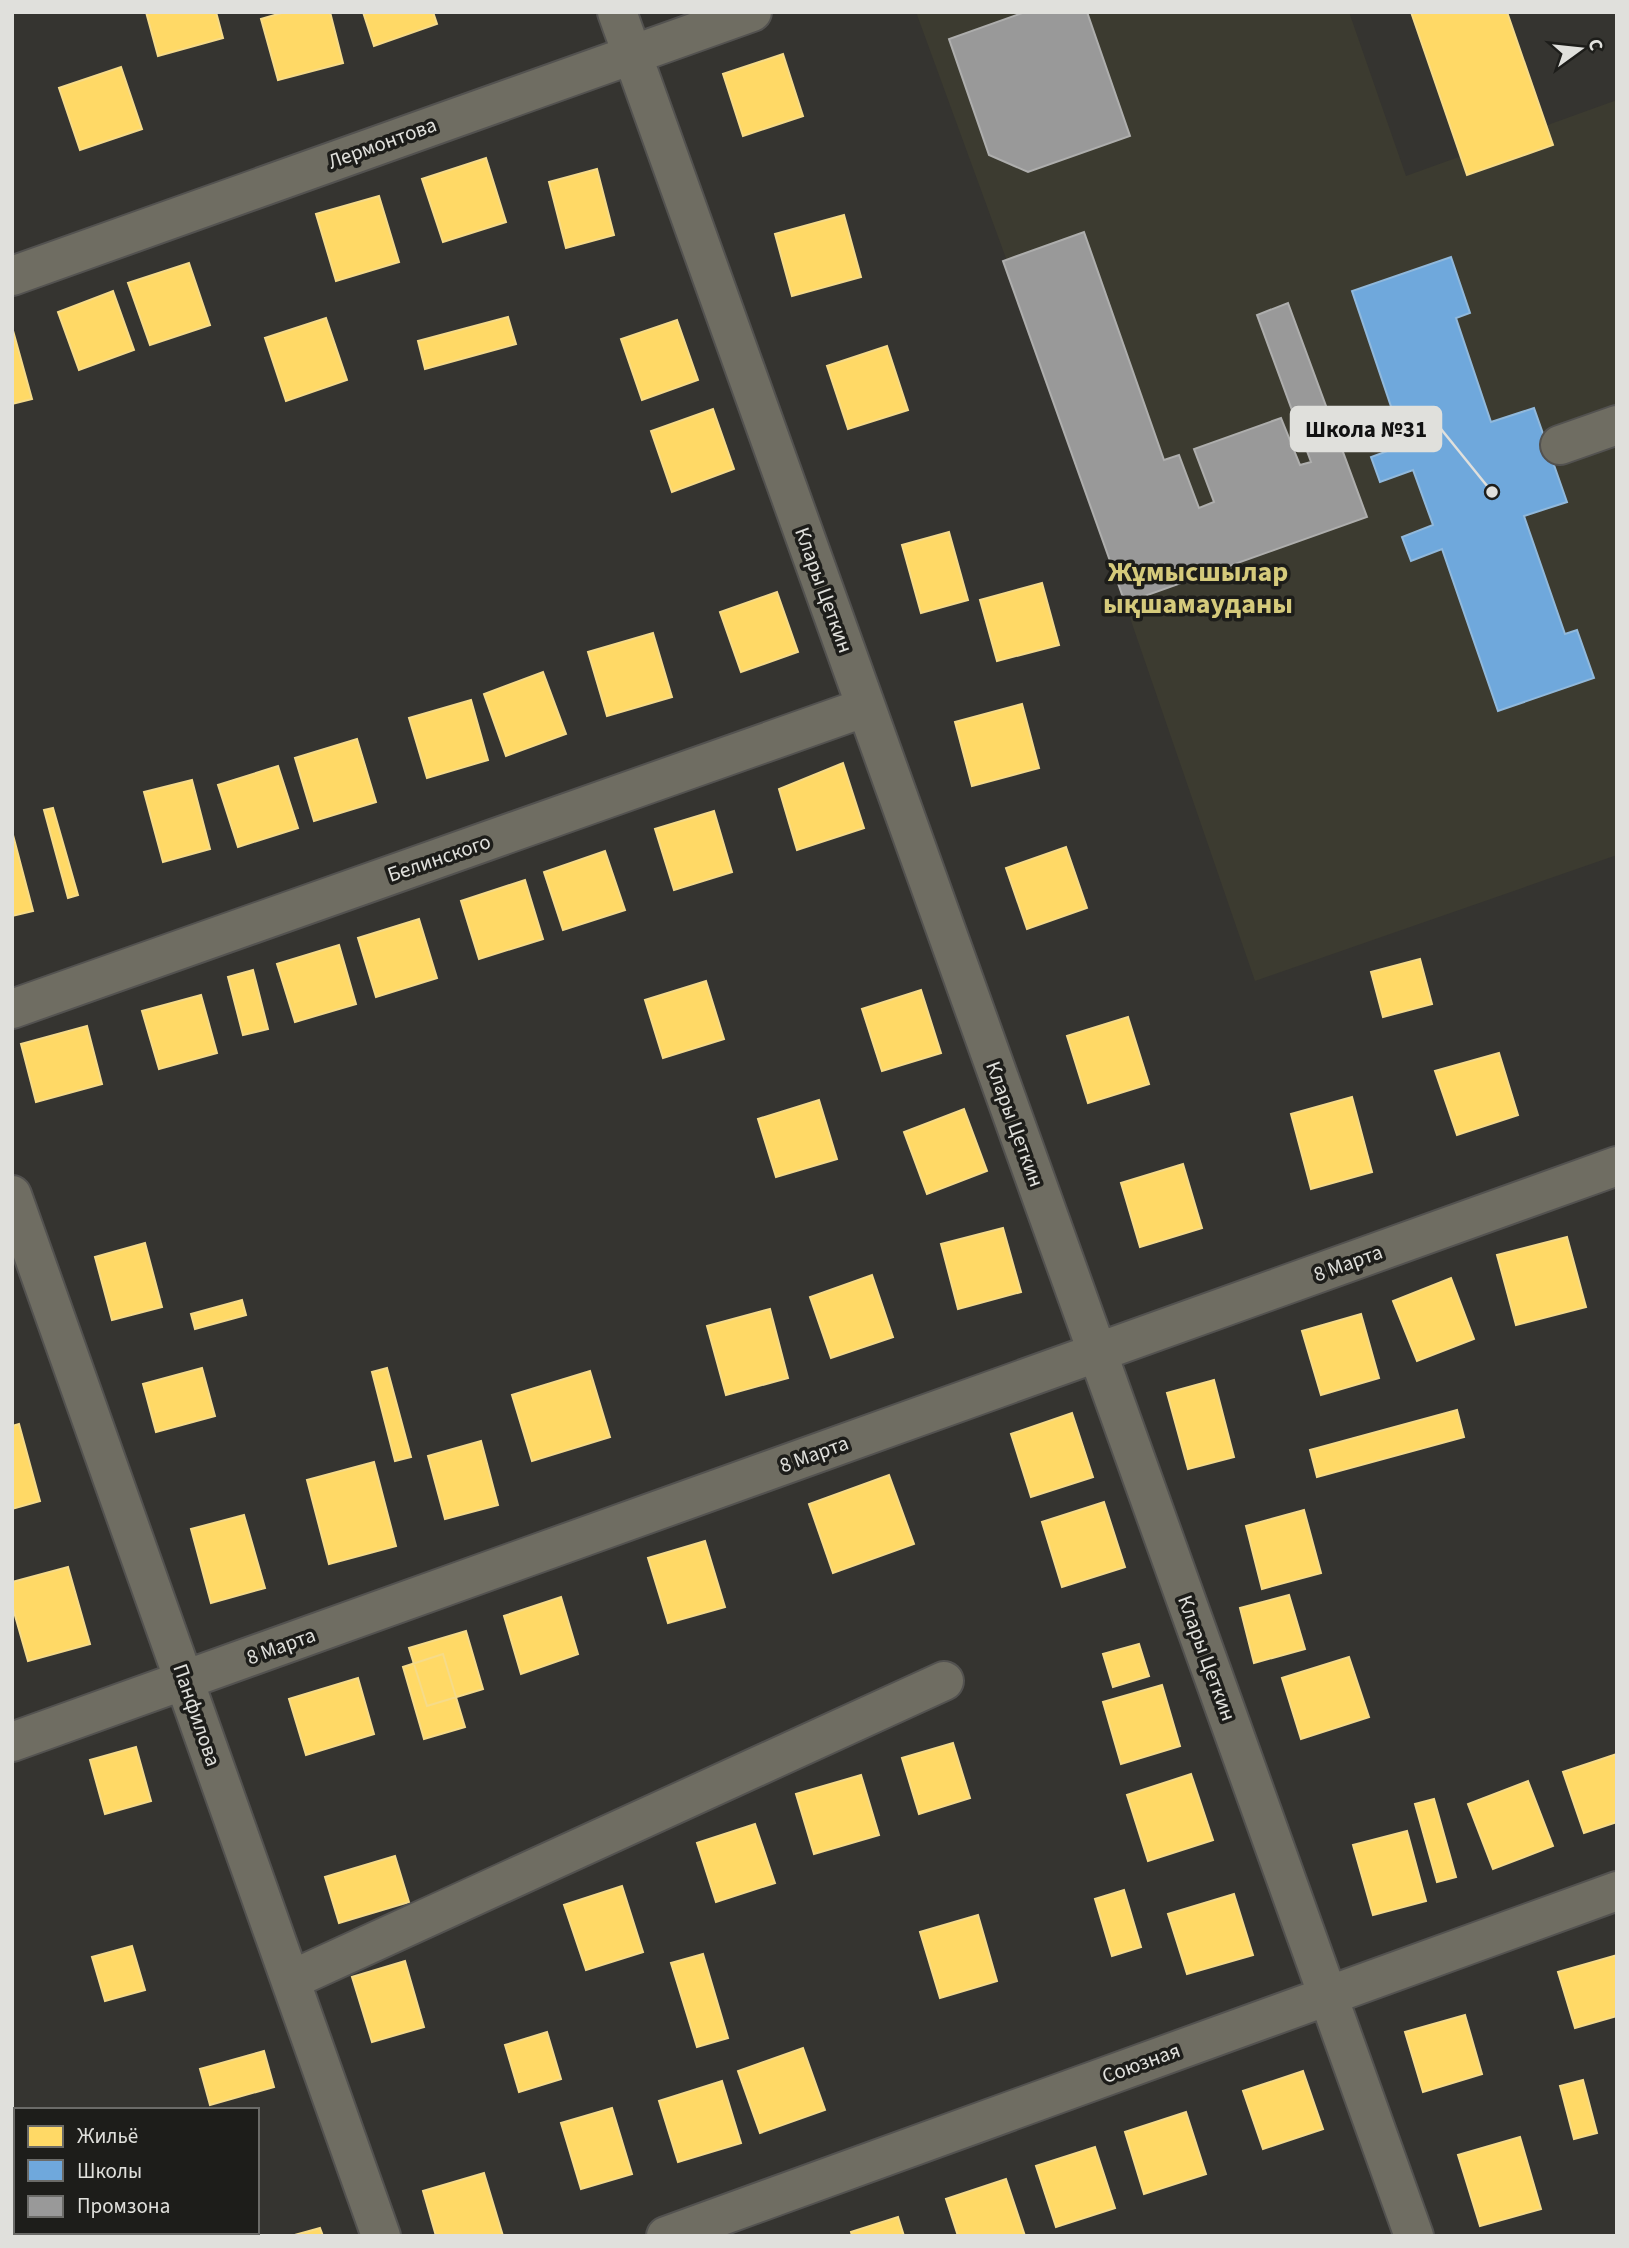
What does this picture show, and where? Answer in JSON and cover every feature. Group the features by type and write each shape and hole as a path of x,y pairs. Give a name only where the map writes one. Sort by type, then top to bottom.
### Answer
{"street":[{"name":"Клары Цеткин","path":"617,12 1414,2236"},
{"name":"Лермонтова","path":"12,276 752,12"},
{"path":"1560,445 1617,425"},
{"name":"Белинского","path":"12,1009 866,707"},
{"name":"8 Марта","path":"12,1742 1617,1166"},
{"name":"Панфилова","path":"12,1195 381,2236"},
{"path":"290,1980 944,1681"},
{"name":"Союзная","path":"666,2236 1617,1891"}],"shaded area":[{"path":"916,12 1349,12 1406,176 1617,100 1617,855 1255,981 1011,272"}],"building: Жильё":[{"path":"146,12 216,12 223,38 158,56"},
{"path":"285,12 330,12 343,63 278,80 261,19"},
{"path":"363,12 433,12 437,24 374,46"},
{"path":"1411,12 1507,12 1553,145 1467,175"},
{"path":"783,54 803,116 743,136 723,74"},
{"path":"121,67 142,129 80,150 59,88"},
{"path":"486,158 506,222 443,242 422,179"},
{"path":"597,169 614,235 566,248 549,182"},
{"path":"379,196 399,262 336,281 316,214"},
{"path":"844,215 861,277 792,296 775,234"},
{"path":"189,263 210,325 150,345 128,283"},
{"path":"113,291 134,350 79,370 58,312"},
{"path":"508,317 516,344 425,369 418,341"},
{"path":"326,318 347,380 286,401 265,338"},
{"path":"677,320 698,380 642,400 621,339"},
{"path":"12,327 32,399 12,404"},
{"path":"887,346 908,410 848,429 827,366"},
{"path":"713,409 734,469 672,492 651,431"},
{"path":"949,532 968,600 921,613 902,545"},
{"path":"1042,583 1059,645 997,661 980,600"},
{"path":"777,592 798,652 741,672 720,612"},
{"path":"653,633 672,697 607,716 588,652"},
{"path":"543,672 566,734 506,756 484,694"},
{"path":"471,700 488,760 427,778 409,718"},
{"path":"1022,704 1039,768 972,786 955,722"},
{"path":"357,739 376,802 314,821 295,758"},
{"path":"843,763 864,828 797,850 779,789"},
{"path":"278,766 298,828 238,847 218,785"},
{"path":"192,780 210,849 163,862 144,792"},
{"path":"53,808 78,895 68,898 44,810"},
{"path":"714,811 732,872 674,890 655,829"},
{"path":"12,836 33,911 12,916"},
{"path":"1066,847 1087,908 1027,929 1006,868"},
{"path":"605,851 625,910 563,930 544,872"},
{"path":"525,880 543,939 479,959 461,901"},
{"path":"419,919 437,978 376,997 358,938"},
{"path":"339,945 356,1004 295,1022 277,964"},
{"path":"1420,959 1432,1004 1383,1017 1371,972"},
{"path":"253,970 268,1029 243,1035 228,977"},
{"path":"706,981 724,1039 663,1058 645,1000"},
{"path":"921,990 941,1053 882,1071 862,1009"},
{"path":"201,995 217,1053 159,1069 142,1011"},
{"path":"1128,1017 1149,1084 1088,1103 1067,1036"},
{"path":"87,1026 102,1084 36,1102 21,1044"},
{"path":"1499,1053 1518,1115 1457,1135 1435,1071"},
{"path":"1352,1097 1372,1172 1311,1189 1291,1114"},
{"path":"819,1100 837,1159 776,1177 758,1119"},
{"path":"964,1109 987,1171 927,1194 904,1132"},
{"path":"1183,1164 1202,1228 1140,1247 1121,1183"},
{"path":"1003,1228 1021,1292 958,1309 941,1244"},
{"path":"1567,1237 1586,1307 1516,1325 1497,1255"},
{"path":"145,1243 162,1307 112,1320 95,1257"},
{"path":"872,1275 893,1337 831,1358 810,1297"},
{"path":"1451,1278 1474,1339 1417,1361 1393,1301"},
{"path":"242,1300 246,1315 195,1329 191,1314"},
{"path":"770,1309 788,1378 726,1395 707,1326"},
{"path":"1361,1314 1379,1378 1321,1395 1302,1331"},
{"path":"202,1368 215,1416 156,1432 143,1384"},
{"path":"387,1368 411,1457 395,1461 372,1372"},
{"path":"590,1371 610,1437 532,1461 512,1395"},
{"path":"1214,1380 1234,1457 1188,1469 1167,1393"},
{"path":"1457,1410 1464,1437 1317,1477 1310,1450"},
{"path":"1072,1413 1093,1477 1031,1497 1011,1434"},
{"path":"19,1424 40,1501 12,1509 12,1426"},
{"path":"481,1441 498,1505 445,1519 428,1456"},
{"path":"374,1462 396,1546 329,1564 307,1480"},
{"path":"889,1475 914,1544 833,1573 809,1504"},
{"path":"1104,1502 1125,1567 1062,1587 1042,1522"},
{"path":"1304,1510 1321,1573 1262,1589 1246,1526"},
{"path":"244,1515 265,1588 211,1603 191,1529"},
{"path":"705,1541 725,1607 668,1623 648,1558"},
{"path":"68,1567 90,1644 28,1661 12,1605 12,1582"},
{"path":"1289,1595 1305,1649 1254,1663 1240,1608"},
{"path":"561,1597 578,1654 521,1674 504,1616"},
{"path":"466,1631 483,1689 427,1706 409,1648"},
{"path":"1139,1644 1149,1676 1113,1687 1103,1654"},
{"path":"443,1654 465,1727 424,1739 403,1667"},
{"path":"1349,1657 1369,1717 1301,1739 1282,1678"},
{"path":"358,1678 374,1734 306,1755 289,1699"},
{"path":"1162,1685 1180,1746 1121,1764 1103,1702"},
{"path":"953,1743 970,1798 919,1814 902,1758"},
{"path":"136,1747 151,1801 105,1814 90,1760"},
{"path":"1617,1754 1617,1822 1584,1833 1563,1772"},
{"path":"1191,1774 1213,1840 1148,1861 1127,1795"},
{"path":"861,1775 879,1835 814,1854 796,1794"},
{"path":"1528,1781 1553,1846 1493,1869 1468,1804"},
{"path":"1434,1799 1456,1877 1437,1882 1415,1804"},
{"path":"755,1824 775,1883 716,1902 697,1843"},
{"path":"1407,1831 1426,1901 1373,1915 1353,1845"},
{"path":"395,1856 409,1902 339,1923 325,1877"},
{"path":"622,1886 643,1952 586,1970 564,1905"},
{"path":"1124,1890 1141,1947 1112,1956 1095,1899"},
{"path":"1234,1894 1253,1955 1187,1974 1168,1914"},
{"path":"978,1915 997,1981 940,1998 920,1932"},
{"path":"132,1946 145,1990 105,2001 92,1957"},
{"path":"703,1954 728,2038 697,2047 671,1963"},
{"path":"1617,1955 1617,2016 1575,2028 1558,1972"},
{"path":"405,1961 424,2027 372,2042 352,1977"},
{"path":"1465,2015 1482,2074 1423,2092 1405,2032"},
{"path":"547,2032 561,2079 519,2092 505,2045"},
{"path":"803,2048 825,2110 760,2133 738,2071"},
{"path":"264,2051 274,2087 210,2105 200,2069"},
{"path":"1303,2071 1323,2129 1263,2149 1243,2091"},
{"path":"1583,2080 1597,2133 1574,2139 1560,2086"},
{"path":"722,2081 741,2143 678,2162 659,2101"},
{"path":"612,2108 632,2174 581,2189 561,2123"},
{"path":"1186,2112 1206,2174 1144,2194 1125,2132"},
{"path":"1520,2137 1541,2209 1480,2226 1458,2155"},
{"path":"1095,2147 1115,2208 1056,2227 1036,2166"},
{"path":"484,2173 503,2236 436,2236 423,2191"},
{"path":"1006,2179 1025,2236 958,2236 946,2199"},
{"path":"14,2203 14,2234 61,2236 12,2236"},
{"path":"898,2217 904,2236 852,2236 851,2232"},
{"path":"320,2228 323,2236 291,2236"}],"building: Школы":[{"path":"1451,257 1470,313 1456,318 1491,422 1534,408 1567,502 1524,516 1565,634 1577,630 1594,678 1498,711 1442,549 1411,561 1402,537 1433,525 1413,470 1380,482 1371,457 1404,445 1352,291"}],"building: Промзона":[{"path":"1025,12 1087,12 1130,136 1028,172 989,155 949,39"},
{"path":"1084,232 1164,460 1179,455 1199,508 1214,502 1194,449 1281,418 1300,465 1311,462 1257,315 1288,303 1367,517 1125,603 1003,261"}],"place":[{"name":"Школа №31","path":"1492,492"}],"district":[{"name":"Жұмысшылар ықшамауданы","path":"1198,588"}]}
